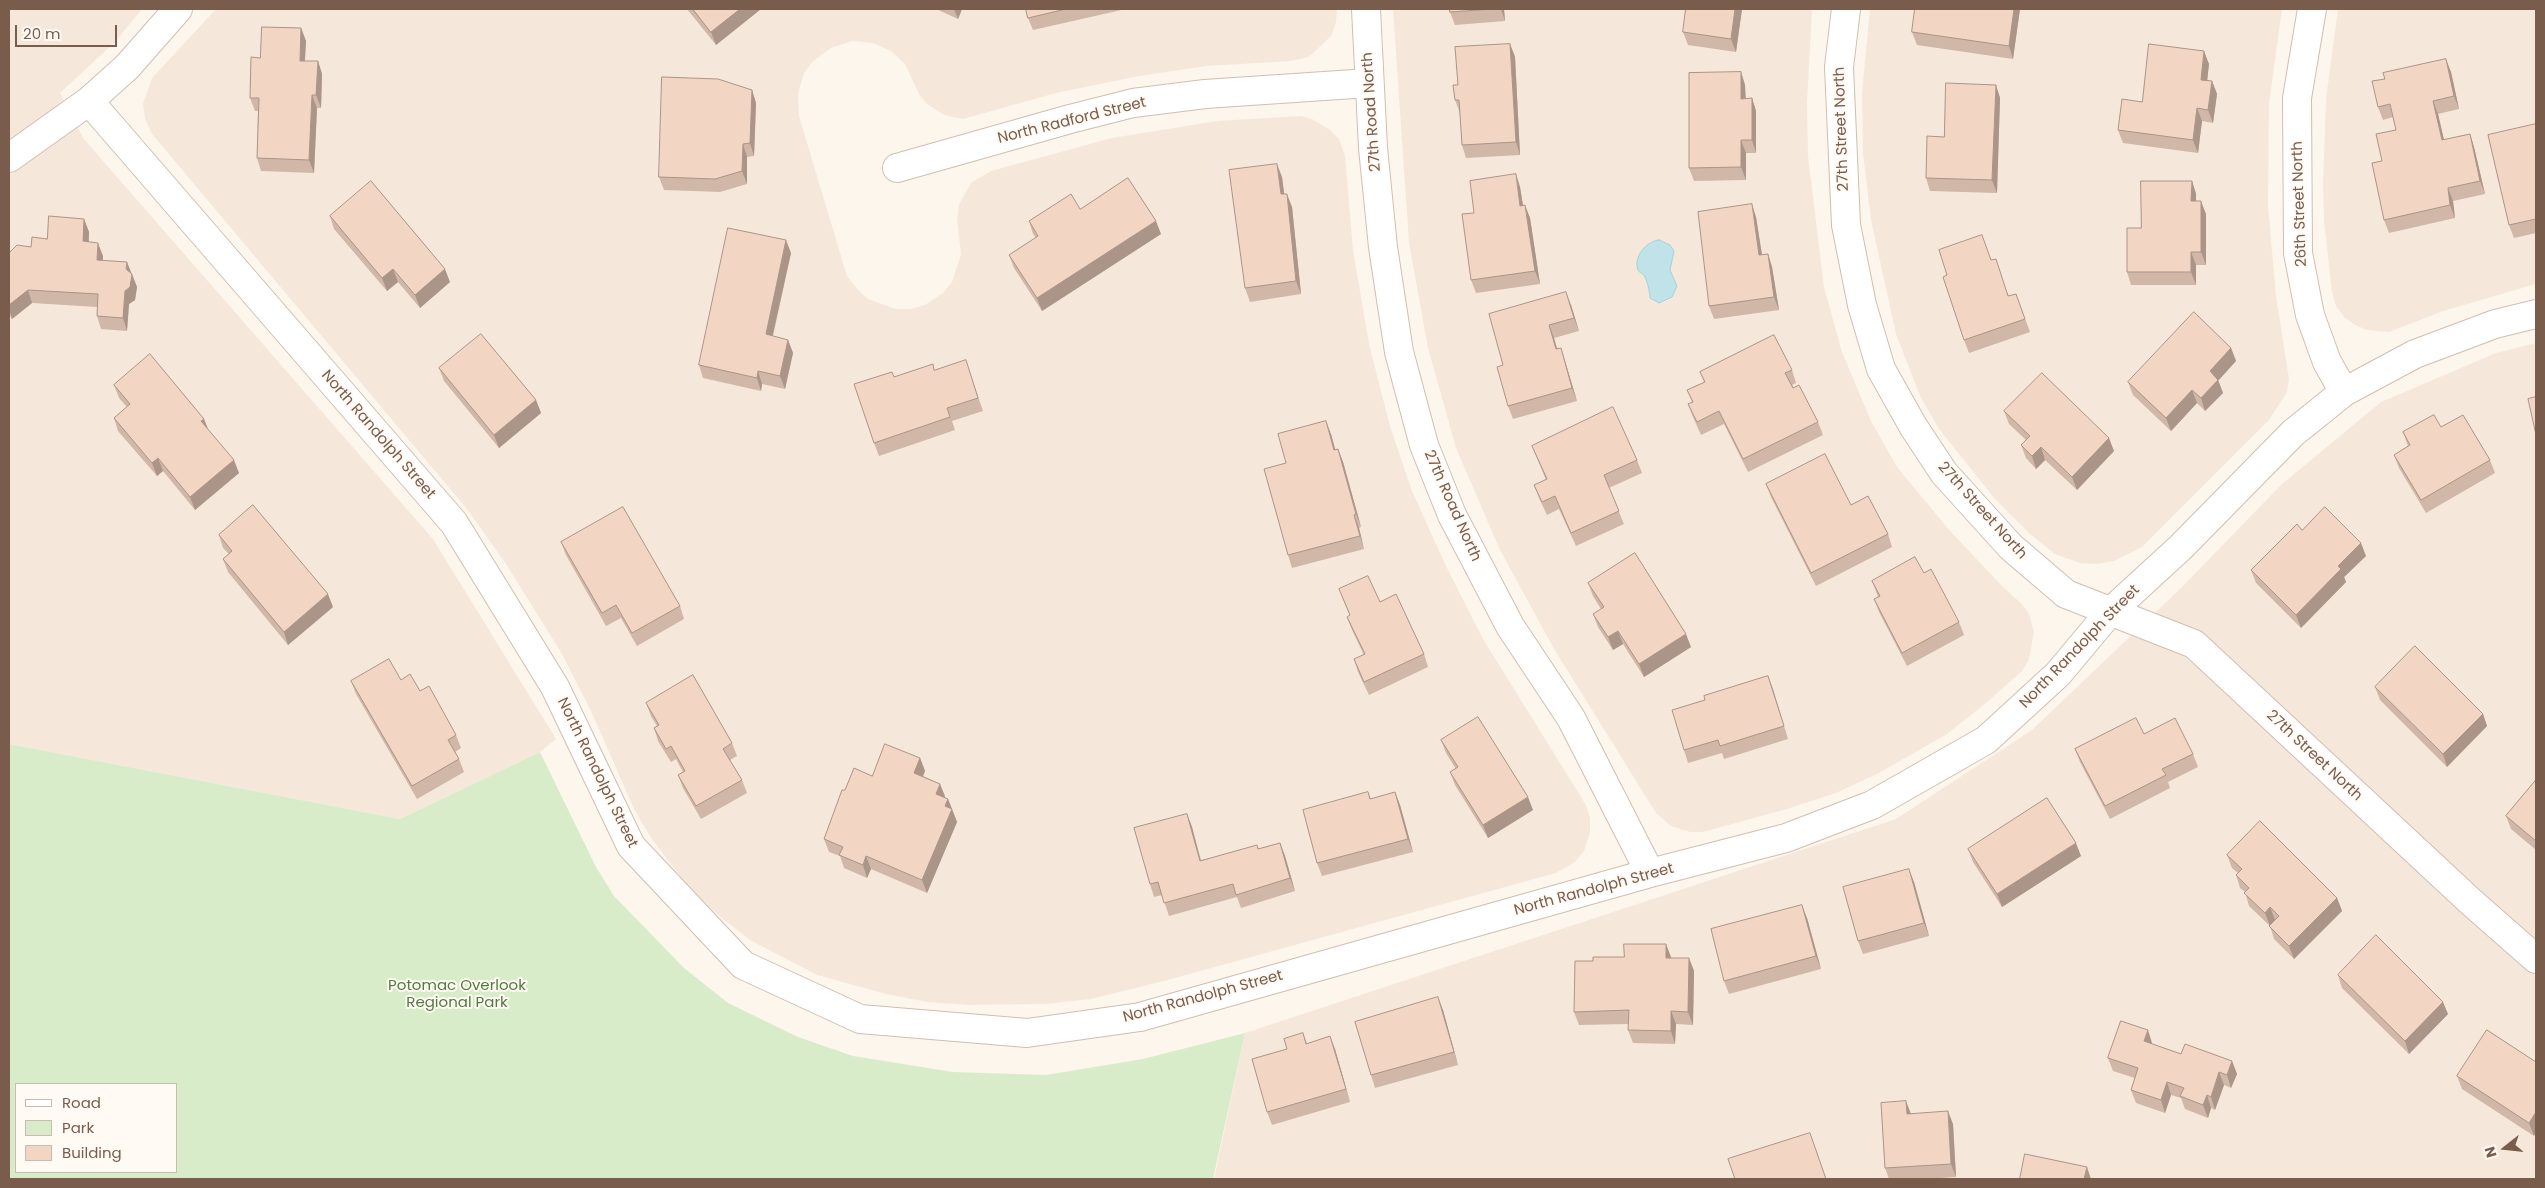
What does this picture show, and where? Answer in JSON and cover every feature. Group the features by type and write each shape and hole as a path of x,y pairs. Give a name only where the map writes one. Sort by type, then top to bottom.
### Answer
{"street":[{"path":"9,158 90,102 127,67 178,9"},
{"name":"27th Road North","path":"1366,9 1369,84 1383,248 1398,342 1424,445 1452,515 1510,626 1571,718 1650,873"},
{"name":"27th Street North","path":"1846,9 1839,67 1846,225 1862,305 1880,369 1913,426 1944,473 2011,547 2066,594 2109,613 2194,644 2470,902 2536,959"},
{"name":"26th Street North","path":"2312,9 2297,98 2298,253 2310,314 2327,362 2344,392"},
{"name":"North Radford Street","path":"897,168 1133,103 1205,94 1369,84"},
{"name":"North Randolph Street","path":"90,102 454,523 555,687 631,846 743,965 860,1018 1027,1032 1140,1017 1650,873 1786,838 1872,805 1938,770 1986,740 2058,674 2109,613 2181,547 2293,433 2344,392 2415,354 2495,324 2536,314"}],"shaded area":[{"path":"9,9 142,9 114,43 60,93 83,138 433,539 556,739 540,752 400,819 9,744"},
{"path":"216,9 1337,9 1336,22 1331,36 1309,57 1291,61 1207,66 1139,76 1056,93 963,119 944,115 927,104 919,94 905,64 891,51 873,43 852,41 831,48 813,61 804,73 798,94 799,116 847,276 868,299 896,309 911,309 925,305 943,293 952,282 961,254 957,220 959,204 972,182 991,171 1112,138 1217,121 1301,116 1312,119 1330,130 1339,139 1345,156 1353,250 1369,344 1390,426 1412,491 1446,566 1483,639 1586,805 1590,818 1590,832 1584,851 1575,862 1556,873 1164,981 1091,999 1045,1004 971,1005 927,1002 886,994 817,975 750,940 718,915 691,890 651,838 634,809 591,711 562,654 506,564 467,509 152,134 145,119 143,103 152,78"},
{"path":"1393,9 1812,9 1807,102 1808,156 1824,287 1842,352 1871,421 1897,467 1951,532 2004,588 2022,604 2029,614 2034,632 2029,659 2022,671 1947,734 1879,773 1836,793 1787,809 1703,832 1690,832 1671,826 1656,813 1554,649 1500,550 1456,448 1428,348 1409,243"},
{"path":"1870,9 2282,9 2269,104 2268,206 2276,296 2289,379 2287,392 2269,420 2142,547 2114,561 2097,564 2080,563 2055,554 2029,533 1995,499 1939,429 1920,396 1896,334 1871,220 1863,153 1862,93"},
{"path":"2338,9 2536,9 2536,284 2443,311 2389,332 2367,330 2355,325 2344,317 2336,306 2332,292 2324,221 2323,184 2326,99"},
{"path":"2536,343 2536,1179 1214,1179 1245,1033 1896,819 2032,730 2181,588 2282,484 2381,402 2496,353"}],"green space":[{"name":"Potomac Overlook Regional Park","path":"9,744 400,819 540,752 596,867 614,896 684,968 728,1003 798,1037 853,1056 953,1072 1046,1075 1143,1059 1245,1033 1213,1179 9,1179"}],"water":[{"path":"1659,240 1670,245 1674,251 1670,270 1677,286 1672,297 1659,303 1650,298 1646,279 1638,271 1637,260 1646,246"}],"building":[{"path":"693,9 740,9 711,32"},
{"path":"1026,9 1066,9 1028,18"},
{"path":"1450,9 1493,9 1450,12"},
{"path":"1686,9 1735,9 1731,39 1683,32"},
{"path":"1915,9 2014,9 2009,46 1912,32"},
{"path":"262,27 301,28 300,61 318,61 316,95 312,95 309,160 257,158 259,98 250,98 251,57 260,58"},
{"path":"1510,44 1516,142 1462,145 1459,100 1455,100 1453,85 1458,85 1455,47"},
{"path":"2149,44 2204,51 2201,80 2212,81 2208,110 2197,108 2193,140 2118,130 2122,99 2142,102"},
{"path":"2446,59 2454,96 2433,101 2442,140 2470,134 2480,181 2448,188 2450,205 2384,220 2372,163 2382,161 2376,134 2396,130 2390,104 2378,107 2372,81 2385,79 2383,73"},
{"path":"1741,72 1741,99 1752,98 1752,140 1741,140 1741,167 1689,168 1689,73"},
{"path":"662,77 718,79 752,90 750,143 743,144 742,171 715,179 659,177"},
{"path":"1946,83 1996,85 1992,180 1926,178 1927,136 1944,137"},
{"path":"2536,124 2536,219 2509,225 2488,135"},
{"path":"1277,164 1281,194 1287,194 1296,281 1245,288 1229,170"},
{"path":"1516,174 1520,206 1525,205 1535,271 1471,280 1462,214 1474,213 1470,181"},
{"path":"1128,178 1156,221 1037,298 1009,255 1038,236 1029,221 1071,194 1080,209"},
{"path":"371,181 445,269 415,295 393,269 382,278 330,216"},
{"path":"2141,181 2192,181 2191,201 2201,201 2201,252 2191,252 2191,272 2127,272 2127,228 2141,228"},
{"path":"1752,204 1759,255 1768,254 1774,297 1709,306 1698,212"},
{"path":"49,216 84,219 83,241 98,243 97,260 127,262 126,269 132,274 130,287 125,291 123,318 97,316 98,294 28,290 9,305 9,253 17,245 31,247 32,237 47,239"},
{"path":"728,228 786,240 766,334 788,340 780,376 758,371 757,378 699,365"},
{"path":"1982,235 1991,260 1996,259 2008,296 2016,294 2025,319 1964,340 1943,277 1947,275 1939,250"},
{"path":"1566,292 1574,318 1549,325 1556,349 1561,348 1572,388 1508,406 1497,367 1503,365 1489,314"},
{"path":"2194,312 2231,348 2210,371 2218,380 2201,398 2192,390 2166,418 2128,382"},
{"path":"481,334 536,400 494,435 439,368"},
{"path":"1774,335 1792,370 1785,373 1793,388 1799,385 1818,422 1743,459 1719,411 1697,422 1688,404 1693,402 1687,390 1705,382 1700,372"},
{"path":"150,354 204,419 201,421 234,460 190,497 158,458 152,463 114,418 130,404 114,385"},
{"path":"966,360 978,398 947,408 950,417 874,443 854,384 892,372 894,377 933,364 934,370"},
{"path":"2042,373 2109,438 2072,477 2041,447 2032,456 2021,445 2030,436 2004,411"},
{"path":"2536,397 2536,435 2528,399"},
{"path":"1613,407 1637,460 1604,475 1619,511 1571,533 1555,496 1542,502 1534,485 1547,479 1532,446"},
{"path":"2434,415 2441,427 2463,415 2490,460 2421,500 2394,455 2410,445 2403,432"},
{"path":"1326,421 1334,450 1338,449 1356,514 1354,515 1360,536 1288,555 1264,469 1286,463 1278,434"},
{"path":"1825,454 1851,505 1868,496 1888,534 1811,573 1766,484"},
{"path":"253,505 328,594 284,632 223,559 232,551 219,535"},
{"path":"623,507 680,606 632,633 616,605 602,613 561,542"},
{"path":"2325,507 2361,543 2338,566 2341,569 2296,615 2251,570 2297,524 2302,530"},
{"path":"1635,553 1686,634 1639,664 1618,631 1608,637 1593,614 1604,607 1588,583"},
{"path":"1915,557 1924,573 1931,569 1959,622 1902,653 1874,599 1880,596 1872,581"},
{"path":"1368,576 1380,602 1396,594 1424,654 1364,682 1354,659 1365,654 1347,617 1350,615 1339,589"},
{"path":"2415,646 2483,714 2443,754 2375,687"},
{"path":"389,659 401,680 410,674 420,691 429,686 456,735 448,740 459,759 412,786 351,681"},
{"path":"693,675 732,743 723,749 742,780 696,806 678,775 685,771 671,746 666,749 654,728 659,725 646,703"},
{"path":"1768,676 1784,726 1720,746 1718,740 1684,750 1672,710 1705,700 1704,696"},
{"path":"1478,717 1528,797 1483,825 1450,772 1458,767 1441,740"},
{"path":"2136,718 2144,734 2175,718 2193,754 2162,769 2166,775 2105,806 2075,749"},
{"path":"885,744 920,758 914,773 940,784 936,794 948,799 945,806 952,809 922,880 866,856 863,865 839,855 843,847 824,839 842,790 845,790 854,768 872,776"},
{"path":"2536,780 2536,841 2506,816"},
{"path":"1368,792 1370,799 1395,792 1408,839 1317,863 1303,810"},
{"path":"2047,798 2076,843 1997,894 1968,849"},
{"path":"1187,814 1200,861 1257,845 1258,849 1280,843 1290,878 1236,895 1233,884 1164,903 1158,882 1150,884 1134,828"},
{"path":"2260,821 2337,898 2289,946 2269,926 2279,916 2270,907 2265,913 2244,893 2249,888 2236,875 2242,869 2227,855"},
{"path":"1909,869 1924,923 1858,941 1843,887"},
{"path":"1802,905 1816,956 1724,981 1711,929"},
{"path":"2376,935 2443,1002 2405,1041 2338,975"},
{"path":"1624,944 1666,944 1666,958 1689,958 1688,1012 1671,1011 1671,1031 1628,1030 1629,1010 1574,1012 1575,961 1593,961 1593,957 1624,957"},
{"path":"1438,997 1454,1052 1371,1075 1355,1022"},
{"path":"2121,1021 2148,1030 2144,1041 2181,1054 2185,1044 2232,1061 2227,1075 2219,1072 2211,1097 2207,1095 2203,1105 2180,1096 2184,1088 2167,1082 2161,1100 2131,1090 2138,1068 2108,1058"},
{"path":"2487,1030 2536,1062 2536,1112 2529,1123 2457,1076"},
{"path":"1303,1033 1306,1044 1330,1036 1346,1089 1267,1112 1252,1059 1287,1049 1284,1039"},
{"path":"1906,1101 1907,1114 1948,1111 1951,1164 1885,1168 1881,1103"},
{"path":"1810,1133 1826,1179 1735,1179 1728,1159"},
{"path":"2025,1154 2087,1167 2084,1179 2020,1179"}]}
